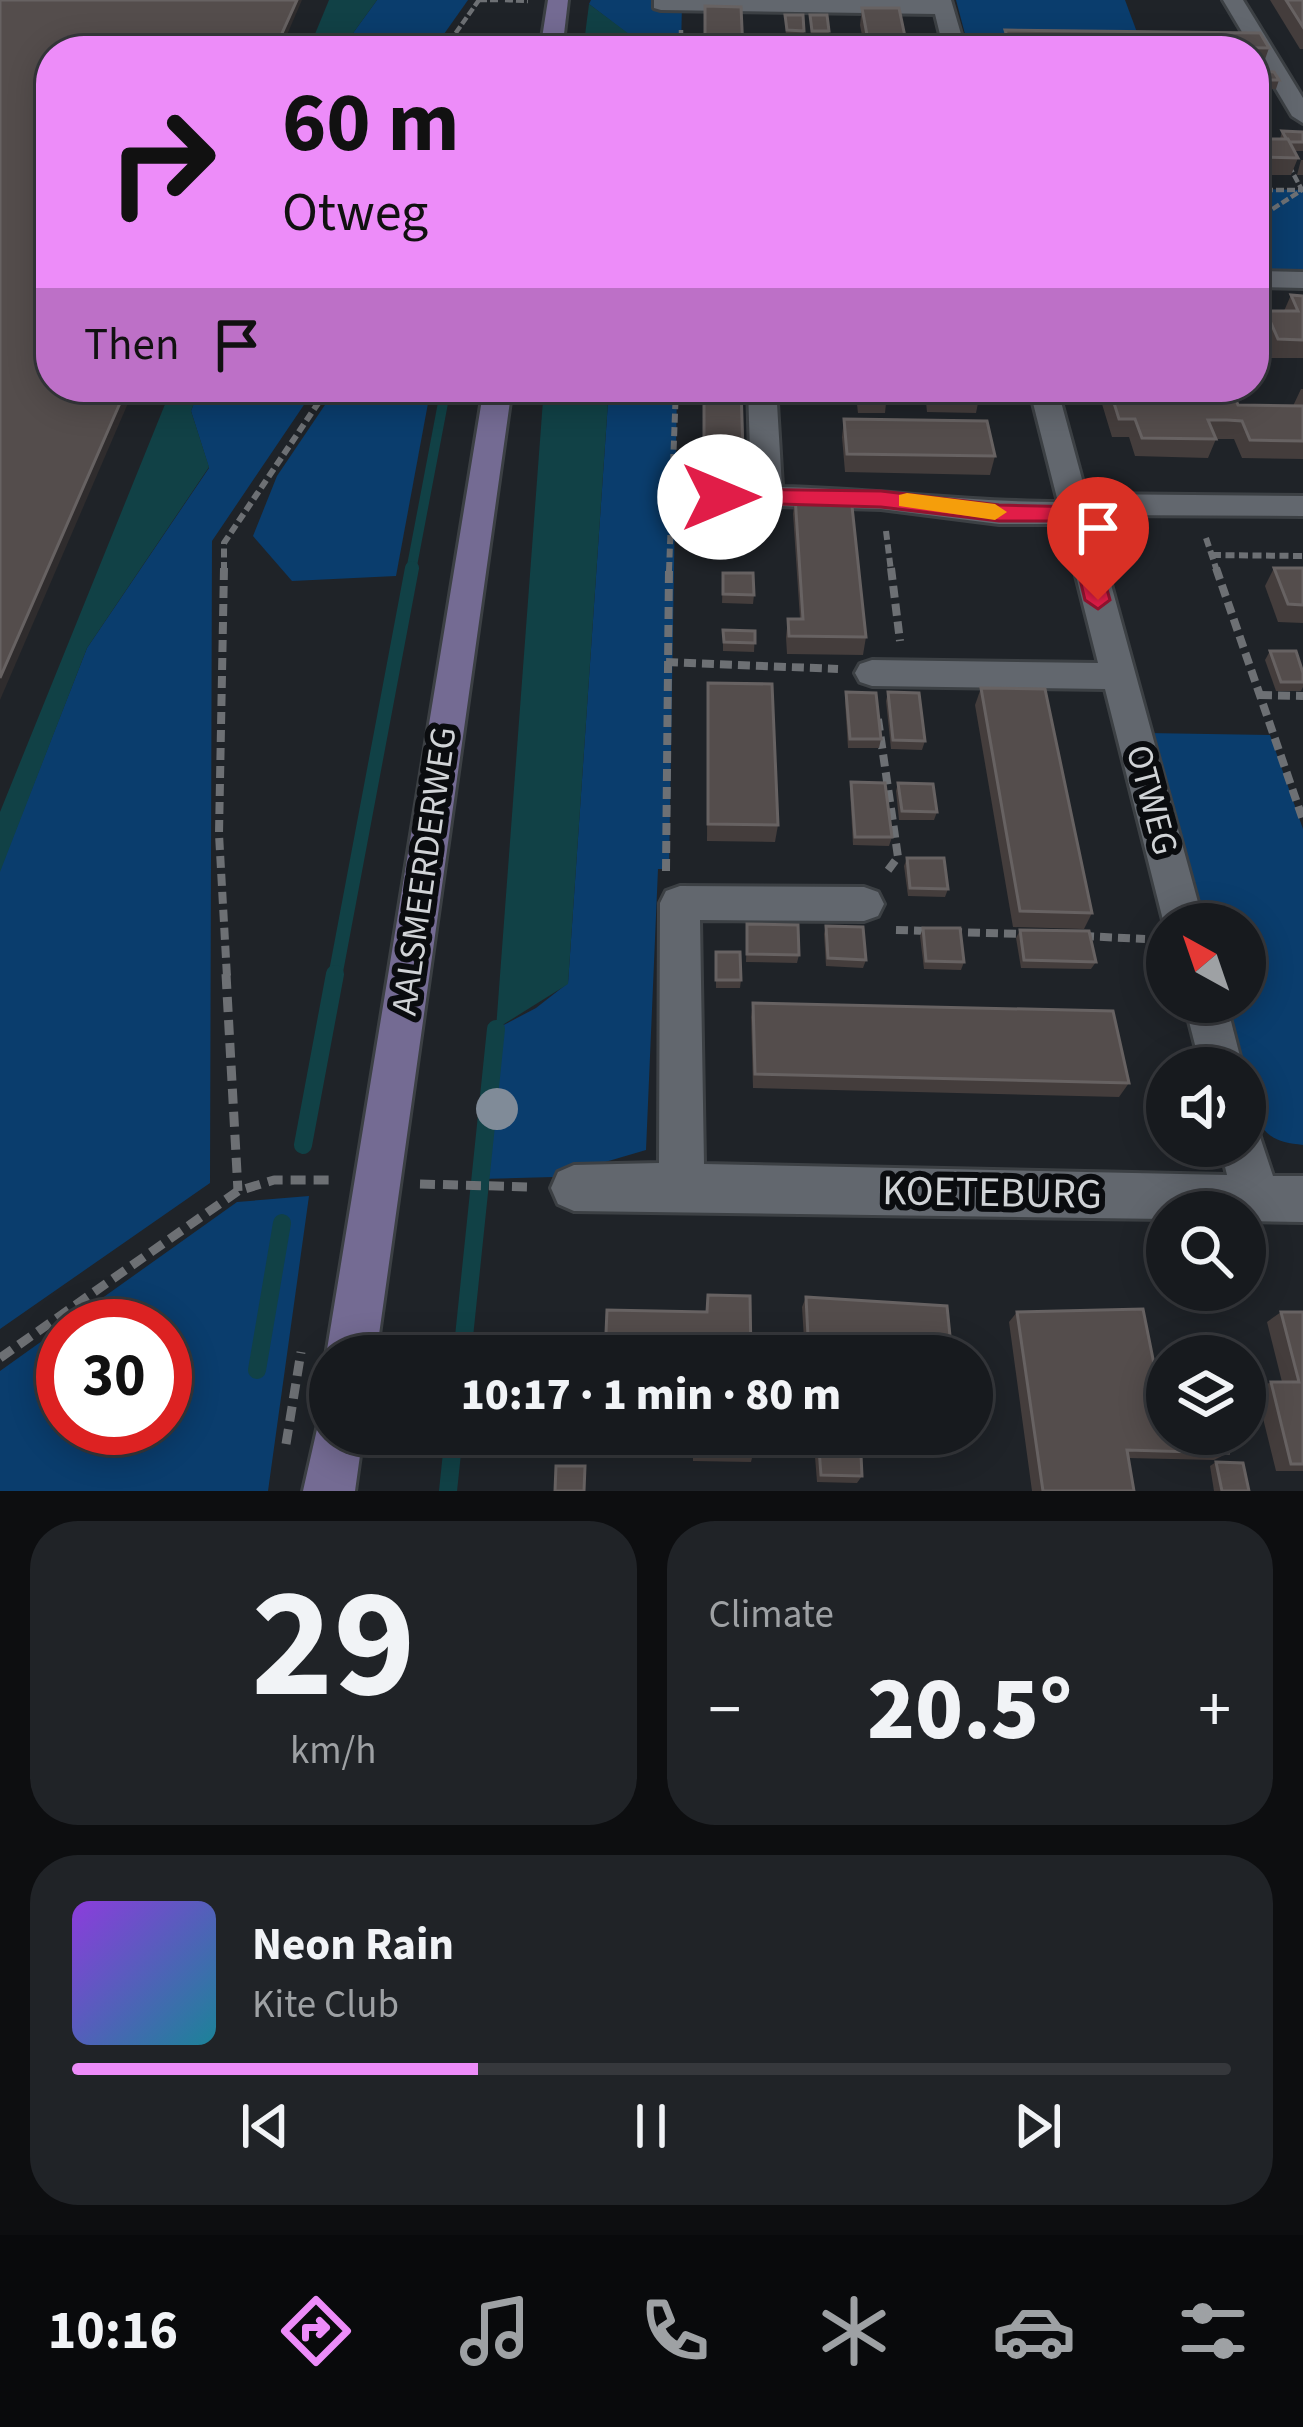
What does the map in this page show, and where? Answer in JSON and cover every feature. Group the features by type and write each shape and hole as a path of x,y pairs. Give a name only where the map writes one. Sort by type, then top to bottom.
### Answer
{"street":[{"path":"553,36 558,0"},
{"path":"1233,0 1254,36"},
{"path":"661,4 942,4 951,36"},
{"path":"1269,63 1303,116"},
{"path":"1271,66 1303,67"},
{"path":"1269,279 1303,280"},
{"name":"AALSMEERDERWEG","path":"354,1335 497,402"},
{"path":"763,402 767,497"},
{"name":"OTWEG","path":"1047,402 1178,903"},
{"path":"720,497 881,499 999,513 1193,504 1303,506"},
{"path":"888,673 1119,676"},
{"path":"682,1187 680,903 864,904"},
{"name":"KOETEBURG","path":"574,1188 1146,1196"},
{"name":"KOETEBURG","path":"1266,1198 1303,1199"},
{"path":"329,1491 335,1455"}],"path":[{"path":"453,36 479,0 534,2"},
{"path":"1284,155 1302,190"},
{"path":"1269,190 1302,190"},
{"path":"1269,211 1302,190"},
{"path":"238,1191 219,834 224,543 319,402"},
{"path":"666,888 666,662 675,402"},
{"path":"881,499 898,857 864,904 886,929 1027,934"},
{"path":"1193,504 1303,820"},
{"path":"1212,555 1303,556"},
{"path":"1216,602 1228,602"},
{"path":"666,662 888,673"},
{"path":"1260,695 1303,696"},
{"path":"1073,936 1146,938"},
{"path":"0,1358 238,1191 274,1180 328,1180"},
{"path":"439,1185 508,1187"}],"shaded area":[{"path":"329,0 377,0 351,36 314,36"},
{"path":"377,0 468,0 443,36 351,36"},
{"path":"591,0 703,0 682,2 681,36 631,36 589,4"},
{"path":"956,0 1125,0 1138,35 965,34"},
{"path":"589,4 632,36 585,36"},
{"path":"1269,189 1303,190 1303,273 1269,272"},
{"path":"166,402 194,402 191,411 209,467 87,648 0,872 0,812"},
{"path":"194,402 306,402 212,541 210,1183 43,1299 36,1299 36,1304 0,1329 0,870 87,648 209,468 191,411"},
{"path":"327,402 428,402 396,576 292,581 253,536 277,476"},
{"path":"543,402 608,402 568,984 496,1029"},
{"path":"608,402 677,402 669,869 658,869 646,1150 554,1177 480,1179 496,1029 536,1008 568,983"},
{"path":"1147,733 1270,735 1303,829 1303,1145 1266,1132 1266,1047 1236,1047 1229,1023 1266,1023 1266,903 1194,903"},
{"path":"309,1196 268,1491 0,1491 0,1371 36,1345 36,1455 192,1455 192,1299 101,1299 237,1202"}],"building":[{"path":"0,0 297,0 281,36 36,36 36,402 120,402 0,678"},
{"path":"1286,0 1303,0 1303,27"},
{"path":"705,6 741,7 742,36 705,36"},
{"path":"862,8 899,8 905,36 867,36"},
{"path":"785,15 803,15 804,31 787,30"},
{"path":"810,15 827,15 829,31 812,31"},
{"path":"1005,30 1262,36 1007,36"},
{"path":"1282,131 1303,132 1303,142 1288,142"},
{"path":"1269,139 1288,139 1298,158 1269,157"},
{"path":"1291,295 1303,296 1303,340 1278,339 1269,311 1298,311"},
{"path":"704,402 741,402 743,452 704,452"},
{"path":"1114,402 1303,406 1303,441 1250,440 1242,421 1227,420 1208,420 1216,439 1142,438 1135,419 1119,419"},
{"path":"844,419 987,421 995,456 847,454"},
{"path":"795,496 851,497 866,637 789,636 788,619 803,619"},
{"path":"722,503 748,503 749,540 722,539"},
{"path":"699,513 717,514 717,524 699,524"},
{"path":"1274,568 1303,568 1303,605 1288,604"},
{"path":"723,573 753,573 754,595 723,594"},
{"path":"723,630 755,631 755,643 724,642"},
{"path":"1270,651 1296,651 1303,682 1281,682"},
{"path":"708,683 772,684 778,825 708,824"},
{"path":"981,688 1045,689 1092,913 1020,911"},
{"path":"846,692 876,693 881,739 850,739"},
{"path":"888,692 919,693 925,741 893,740"},
{"path":"851,782 885,783 892,837 855,837"},
{"path":"898,783 933,784 937,812 902,811"},
{"path":"907,858 944,858 948,889 910,888"},
{"path":"747,924 798,925 799,955 747,954"},
{"path":"826,926 863,927 866,960 828,958"},
{"path":"923,928 960,928 964,962 926,961"},
{"path":"1020,930 1089,931 1096,962 1024,960"},
{"path":"716,952 740,952 741,980 716,980"},
{"path":"753,1003 1113,1011 1129,1083 755,1074"},
{"path":"708,1295 750,1296 751,1335 606,1335 607,1310 707,1312"},
{"path":"806,1297 947,1306 950,1335 808,1335"},
{"path":"1143,1309 1148,1335 1146,1451 1127,1450 1134,1491 1043,1491 1017,1312"},
{"path":"1281,1312 1303,1312 1303,1464 1291,1464 1271,1382 1299,1382"},
{"path":"819,1455 861,1455 862,1476 821,1475"},
{"path":"1216,1462 1243,1463 1249,1491 1222,1491"},
{"path":"556,1466 585,1466 584,1491 555,1491"}],"waterway":[{"path":"411,571 443,402"},
{"path":"335,977 412,568"},
{"path":"303,1145 335,974"},
{"path":"464,1335 496,1029"},
{"path":"257,1370 282,1223"},
{"path":"448,1491 452,1455"}],"slow traffic":[{"path":"907,500 995,512"}],"route":[{"path":"720,497 881,499 999,513 1076,513 1098,600"}]}
